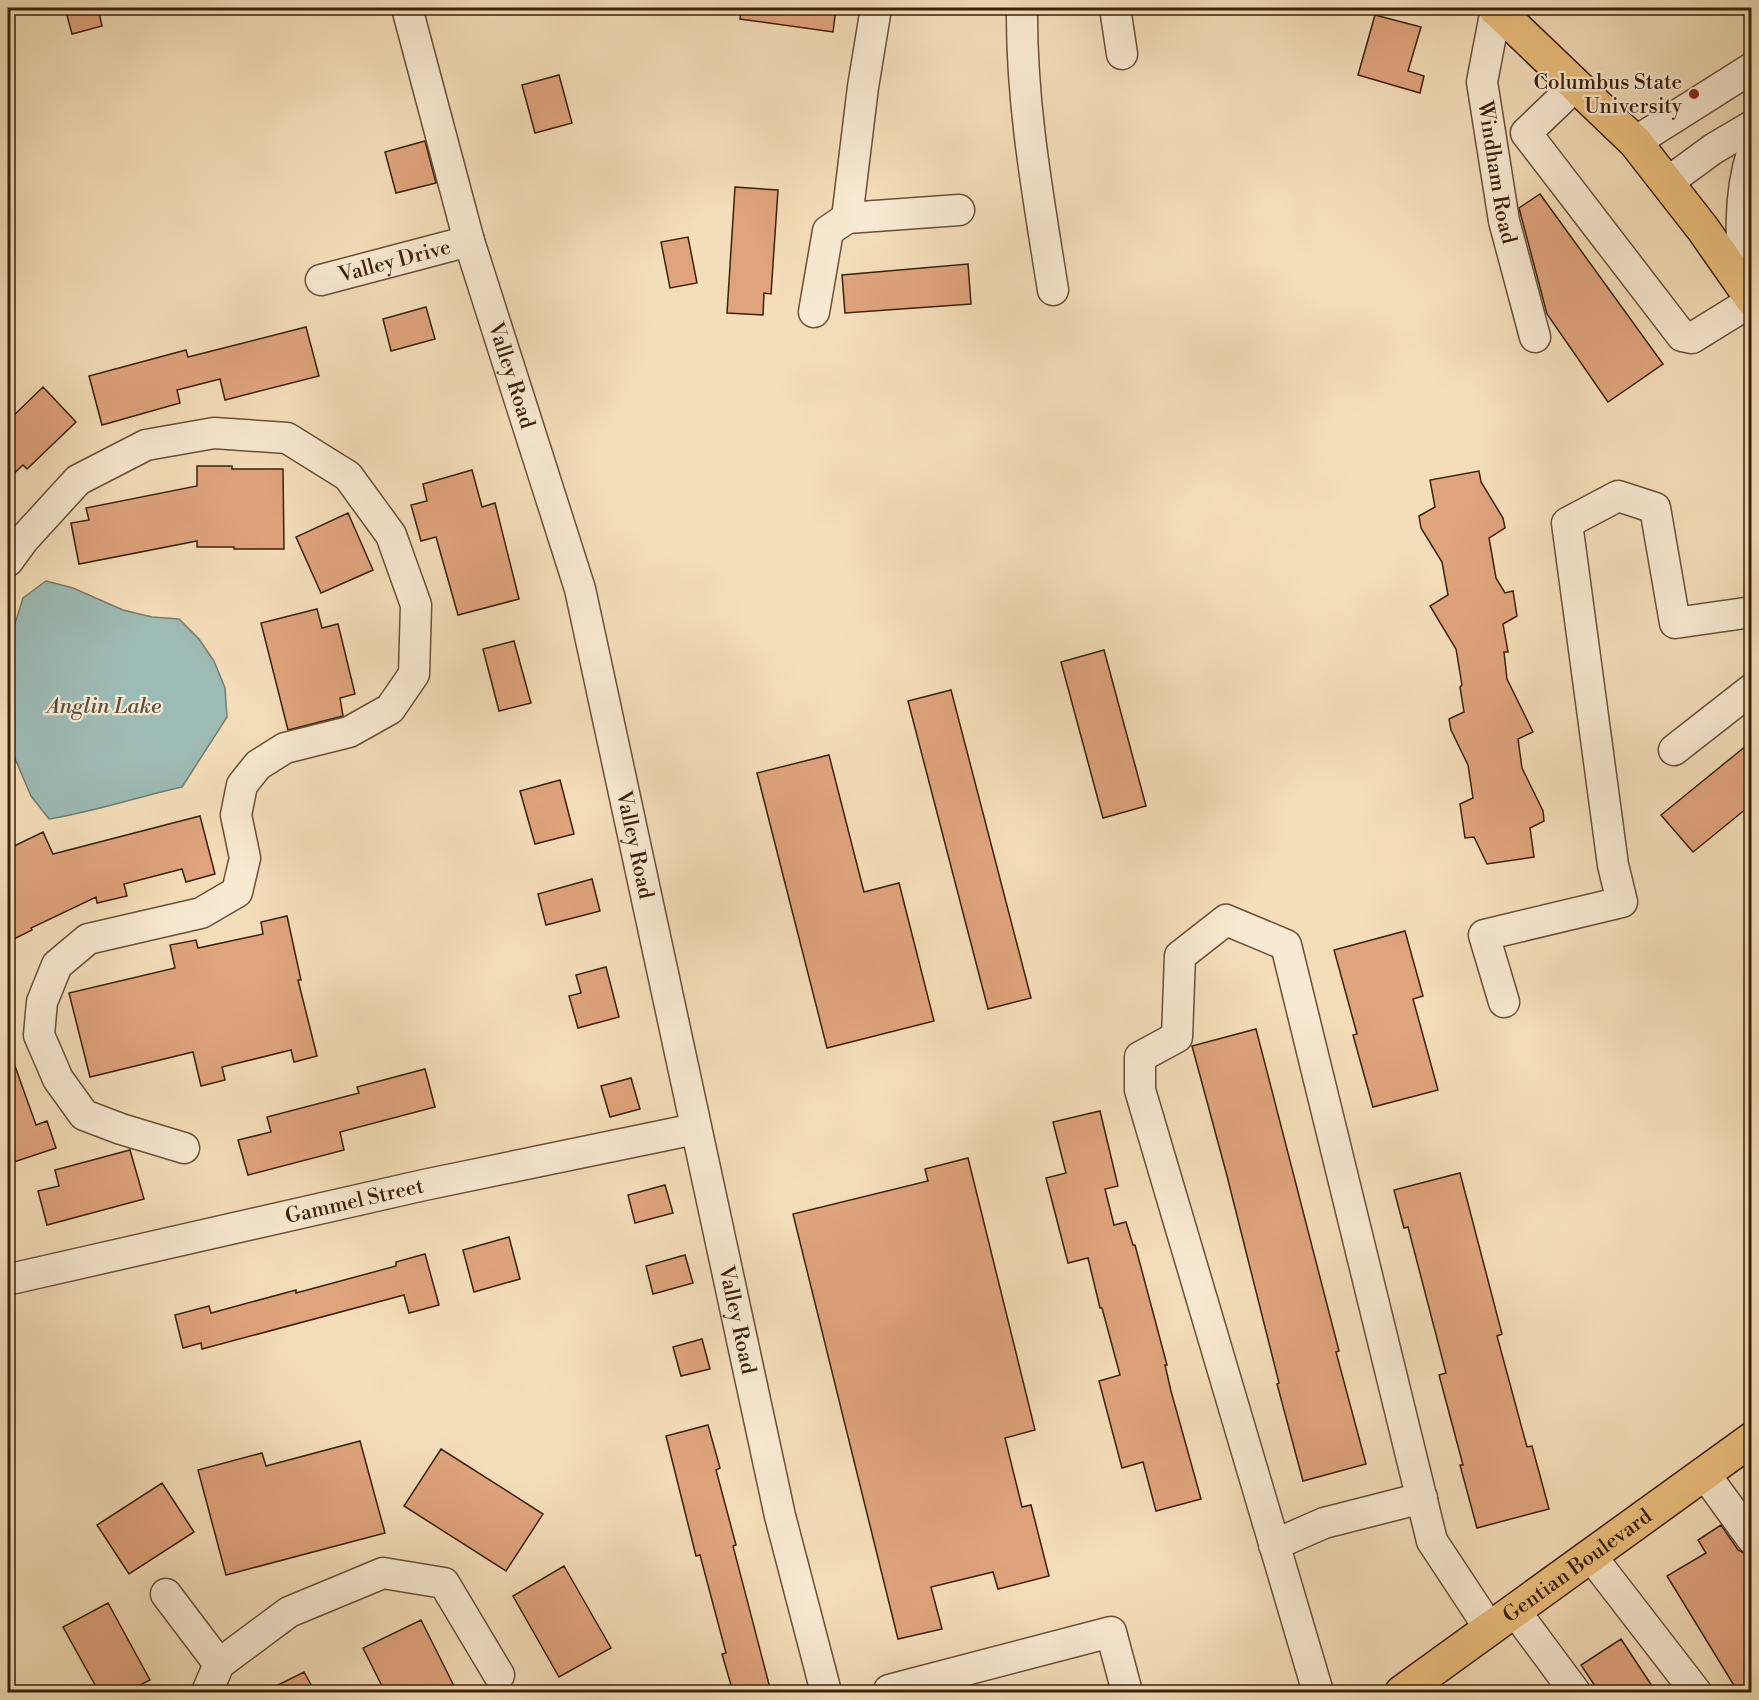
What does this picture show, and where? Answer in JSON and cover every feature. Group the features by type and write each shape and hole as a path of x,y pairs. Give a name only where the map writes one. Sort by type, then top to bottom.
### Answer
{"main road":[{"path":"1495,8 1635,142 1703,229 1749,297"},
{"name":"Gentian Boulevard","path":"1402,1692 1752,1439"}],"street":[{"name":"Valley Road","path":"407,8 468,241 580,589 780,1516 826,1692"},
{"path":"847,218 863,87 876,8"},
{"path":"1022,8 1022,57 1033,165 1053,290"},
{"path":"1115,8 1122,54"},
{"name":"Windham Road","path":"1495,8 1482,82 1504,221 1535,336"},
{"path":"1635,142 1752,68"},
{"path":"1576,86 1526,133 1682,336 1692,338 1749,297 1741,238 1744,177 1752,153"},
{"path":"1668,182 1713,149 1752,126"},
{"path":"814,312 828,231 847,218 959,210"},
{"name":"Valley Drive","path":"321,280 468,241"},
{"path":"8,561 24,539 78,480 146,445 214,433 287,438 348,476 392,535 416,605 414,674 390,710 349,732 285,748 258,765 242,785 236,815 245,858 237,892 201,913 88,939 57,965 42,1002 39,1035 58,1078 84,1115 184,1148"},
{"path":"1504,1002 1484,935 1622,902 1612,865 1567,523 1618,496 1655,508 1675,623 1752,612"},
{"path":"1674,750 1752,689"},
{"path":"1318,1692 1140,1090 1140,1057 1177,1037 1180,956 1226,920 1286,945 1432,1541 1502,1620 1575,1692"},
{"name":"Gammel Street","path":"15,1278 424,1185 695,1129"},
{"path":"1704,1473 1752,1539"},
{"path":"1275,1545 1324,1523 1422,1498"},
{"path":"1590,1556 1696,1692"},
{"path":"207,1692 219,1664 290,1612 383,1573 444,1583 499,1675"},
{"path":"166,1594 219,1664"},
{"path":"886,1692 1111,1632 1127,1692"}],"water":[{"name":"Anglin Lake","path":"46,581 73,588 123,610 152,617 179,619 199,639 214,661 225,688 227,717 182,787 49,819 31,796 8,742 8,646 23,598"}],"building":[{"path":"65,8 98,8 102,26 72,34"},
{"path":"741,8 836,8 833,32 740,19"},
{"path":"1375,15 1421,27 1408,71 1424,76 1420,93 1358,75"},
{"path":"559,75 572,123 535,133 522,85"},
{"path":"425,141 436,183 396,193 385,152"},
{"path":"735,187 778,190 771,294 764,293 763,315 727,313"},
{"path":"1540,194 1663,364 1608,402 1547,314 1519,208"},
{"path":"688,237 697,283 670,288 661,242"},
{"path":"968,264 971,304 845,313 842,275"},
{"path":"426,307 435,339 391,351 383,319"},
{"path":"306,327 319,376 225,400 220,379 177,390 180,403 102,425 89,376 186,350 188,357"},
{"path":"43,387 76,422 27,469 23,465 8,479 8,421"},
{"path":"197,466 283,469 284,549 197,547 197,541 79,564 71,523 89,520 86,508 197,486"},
{"path":"472,470 482,507 495,503 519,599 458,615 436,537 421,541 411,505 427,501 423,484"},
{"path":"1479,471 1481,482 1503,518 1505,528 1489,538 1496,578 1505,593 1513,591 1517,616 1503,624 1508,652 1504,652 1507,679 1533,732 1518,739 1522,768 1543,811 1544,821 1530,828 1534,857 1487,864 1474,837 1465,838 1460,804 1473,798 1468,765 1451,730 1449,719 1464,712 1460,687 1462,685 1456,649 1430,606 1448,595 1442,562 1421,528 1419,516 1435,507 1430,480"},
{"path":"348,513 373,570 321,593 296,537"},
{"path":"317,609 322,628 338,624 355,694 340,698 343,716 288,730 261,623"},
{"path":"514,641 531,703 499,711 483,649"},
{"path":"1104,650 1146,806 1103,818 1061,662"},
{"path":"951,690 1031,998 988,1009 908,701"},
{"path":"1752,741 1752,804 1693,852 1661,815"},
{"path":"829,755 864,892 899,883 934,1021 827,1048 757,773"},
{"path":"560,780 574,834 535,844 520,791"},
{"path":"200,816 215,874 186,882 182,869 124,884 127,896 97,903 96,897 31,928 32,930 8,942 8,849 43,832 53,854"},
{"path":"592,879 600,911 546,925 538,894"},
{"path":"287,916 301,980 298,980 317,1056 294,1062 291,1050 222,1067 225,1080 201,1086 193,1052 90,1077 69,993 175,968 170,945 196,940 198,948 263,934 261,922"},
{"path":"1405,931 1423,996 1413,999 1438,1090 1373,1107 1353,1035 1357,1034 1334,950"},
{"path":"606,967 619,1017 578,1028 569,996 581,993 576,975"},
{"path":"1256,1029 1366,1464 1303,1481 1192,1046"},
{"path":"8,1052 10,1052 36,1125 47,1121 56,1148 8,1164"},
{"path":"425,1069 435,1107 340,1132 344,1150 248,1175 238,1140 271,1132 267,1117 359,1093 357,1087"},
{"path":"631,1078 640,1109 610,1117 601,1086"},
{"path":"1100,1111 1118,1186 1105,1189 1114,1225 1126,1222 1133,1245 1135,1245 1167,1365 1165,1365 1171,1391 1201,1499 1156,1511 1143,1462 1122,1468 1099,1381 1120,1375 1088,1258 1068,1263 1046,1178 1066,1173 1053,1122"},
{"path":"130,1150 144,1199 47,1225 38,1191 59,1186 55,1170"},
{"path":"968,1158 1035,1430 1005,1438 1022,1507 1031,1505 1049,1576 998,1589 993,1572 931,1587 942,1629 898,1639 793,1214 928,1181 925,1169"},
{"path":"1460,1173 1502,1334 1497,1336 1527,1447 1532,1446 1549,1509 1477,1528 1439,1375 1446,1373 1408,1227 1404,1228 1394,1190"},
{"path":"665,1185 673,1213 635,1223 628,1195"},
{"path":"509,1237 520,1279 474,1292 463,1250"},
{"path":"425,1254 439,1305 409,1313 404,1295 202,1349 201,1343 183,1348 175,1315 209,1306 211,1313 296,1290 296,1293 396,1266 396,1262"},
{"path":"685,1255 693,1283 653,1294 646,1266"},
{"path":"702,1339 710,1369 681,1376 673,1347"},
{"path":"708,1425 720,1468 716,1470 736,1545 733,1546 771,1692 733,1692 722,1654 726,1653 700,1555 696,1556 666,1436"},
{"path":"360,1441 385,1533 226,1575 198,1470 262,1453 266,1466"},
{"path":"441,1449 543,1514 506,1571 404,1506"},
{"path":"162,1483 194,1532 129,1574 97,1525"},
{"path":"1721,1525 1738,1550 1752,1557 1752,1692 1738,1692 1667,1576 1706,1553 1698,1540"},
{"path":"564,1566 611,1648 559,1677 513,1596"},
{"path":"108,1603 150,1680 127,1692 99,1692 63,1627"},
{"path":"421,1620 457,1692 385,1692 363,1648"},
{"path":"1621,1639 1656,1692 1599,1692 1581,1665"},
{"path":"304,1672 315,1692 264,1692"}],"place":[{"name":"Columbus State University","path":"1694,94"}]}
